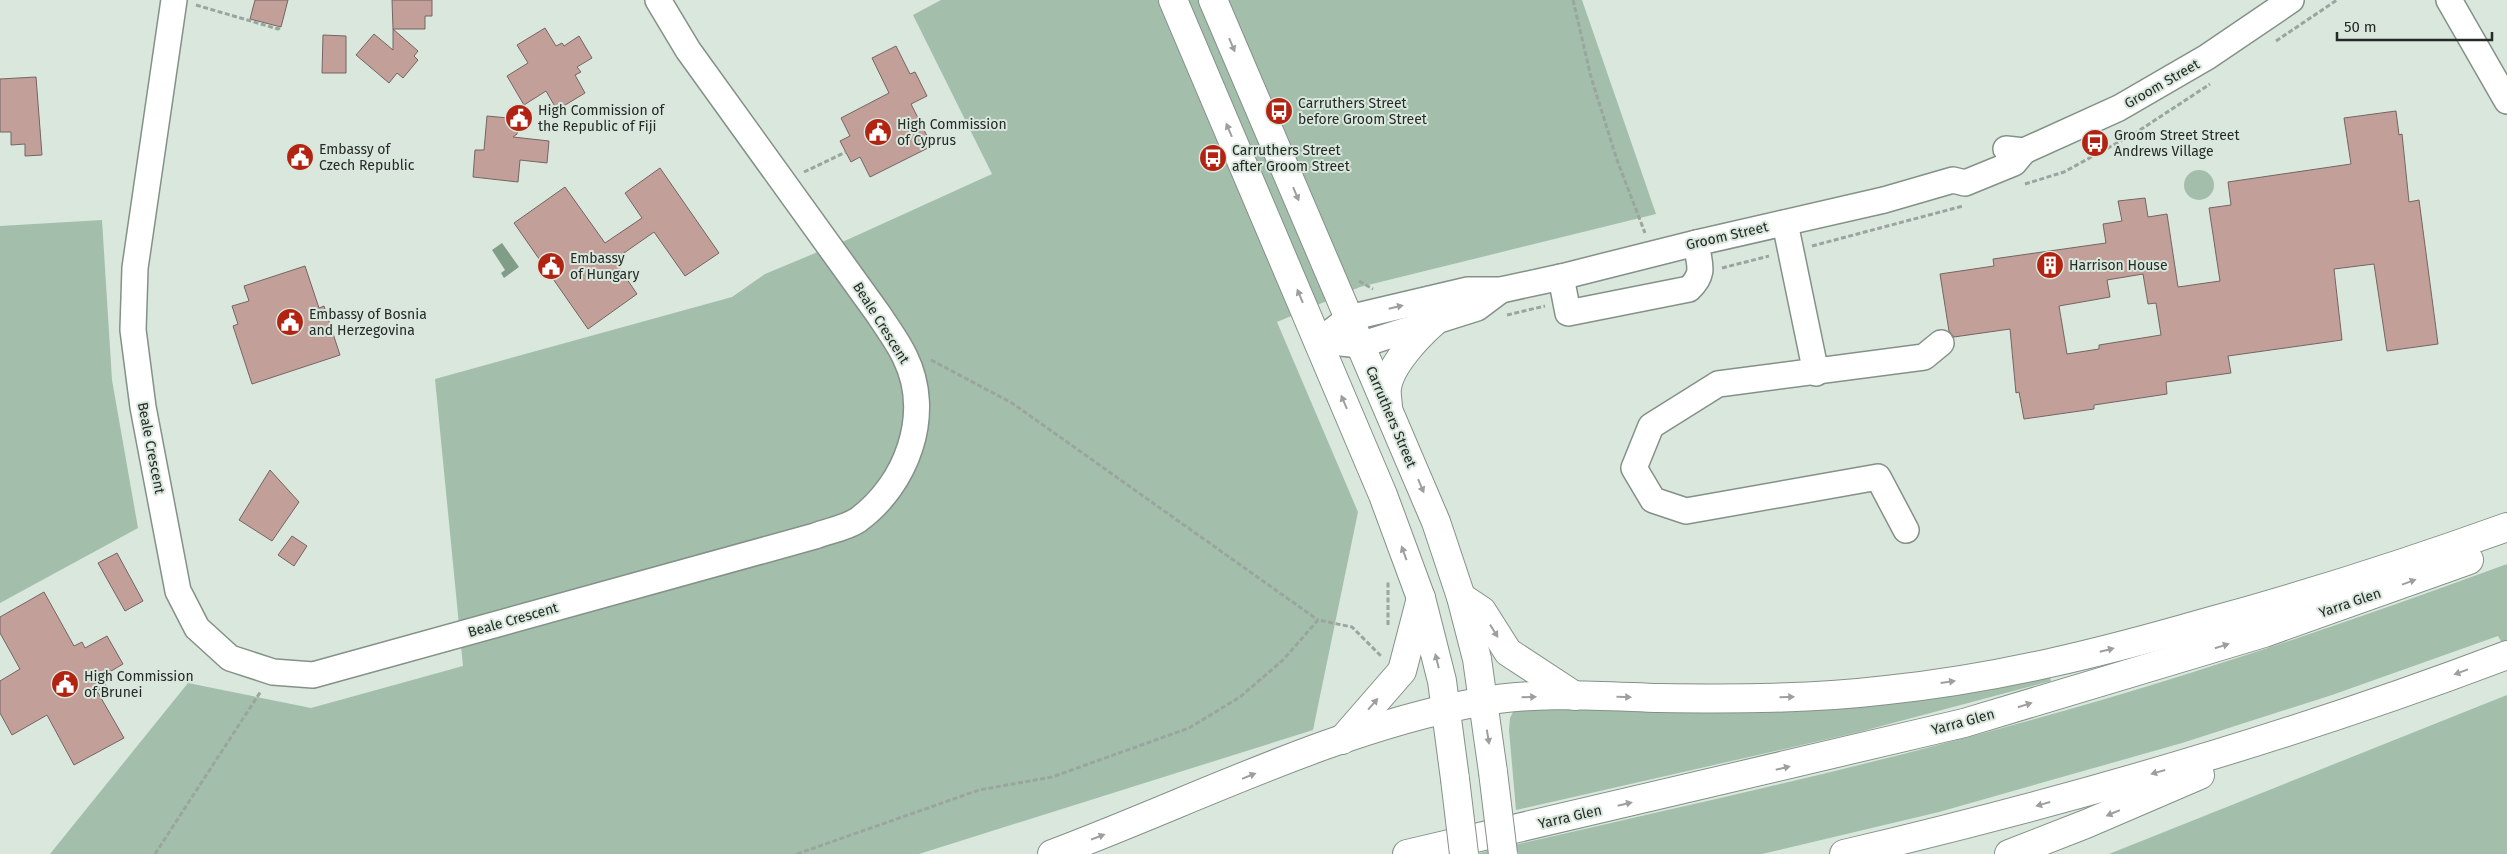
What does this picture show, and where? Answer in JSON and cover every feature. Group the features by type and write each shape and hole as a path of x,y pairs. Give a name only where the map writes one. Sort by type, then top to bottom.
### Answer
{"main road":[{"path":"1174,0 1383,495 1421,598 1442,681 1464,854"},
{"name":"Carruthers Street","path":"1213,0 1436,522 1461,597 1477,659 1503,854"},
{"path":"1388,409 1387,387 1395,370 1416,337 1435,321"},
{"path":"1052,854 1341,741 1414,716 1445,709 1504,698 1575,696 1790,697 1886,691 1980,677 2073,658 2256,609 2348,582 2507,527"},
{"name":"Yarra Glen","path":"1407,854 1964,724 2264,633 2507,546"},
{"path":"1461,597 1482,611 1508,652 1575,696"},
{"path":"1341,741 1402,671 1421,598"},
{"path":"1844,854 1986,820 2197,761 2367,705 2507,655"},
{"path":"2009,854 2086,824 2367,705"}],"street":[{"name":"Beale Crescent","path":"181,1 135,268 133,330 143,407 178,591 197,628 230,658 273,672 314,675 815,536 856,521 884,497 903,467 916,427 915,389 906,358 879,315 688,50 658,0"},
{"name":"Groom Street","path":"1319,341 1349,318 1468,290 1501,290 1561,277 1696,242 1785,224 1884,200 1953,180 1965,183 2014,163 2024,151 2120,108 2207,57 2291,0"},
{"path":"2449,0 2507,101"},
{"path":"1785,224 1816,373"},
{"path":"1561,277 1568,313 1689,289 1699,279 1700,273 1696,242"},
{"name":"Groom Street","path":"1319,341 1360,345 1477,308 1501,290"},
{"path":"1906,530 1878,478 1686,512 1652,500 1634,468 1651,426 1718,384 1816,373 1924,357 1941,343"}],"path":[{"path":"1573,0 1591,77 1617,160 1653,254"},
{"path":"181,1 278,29 281,27"},
{"path":"783,182 846,152"},
{"path":"1355,278 1374,290"},
{"path":"929,359 1012,403 1318,620 1352,627 1390,666 1402,671"},
{"path":"797,854 979,790 1052,777 1189,728 1240,697 1283,660 1318,620"},
{"path":"155,854 273,672"}],"shaded area":[{"path":"941,0 1582,0 1656,214 1360,287 1277,322 1358,512 1313,730 919,854 50,854 188,683 311,708 463,666 435,379 732,297 765,274 849,239 992,174 913,15"},
{"path":"2199,170 2210,174 2214,185 2210,196 2199,200 2188,196 2184,185 2188,174"},
{"path":"102,220 112,380 138,528 0,603 0,226"},
{"path":"502,243 519,267 504,278 501,273 505,270 492,250"},
{"path":"2507,564 2507,641 2502,643 2498,636 2332,695 2182,743 1939,812 1762,854 1475,854 1816,775 2082,706 2265,649"},
{"path":"2049,675 2051,681 1859,732 1516,810 1509,730 1510,718 1514,710"},
{"path":"2507,695 2507,854 2109,854"}],"building":[{"path":"255,0 288,0 281,27 250,19"},
{"path":"392,0 432,0 432,16 425,16 425,29 393,29"},
{"path":"545,28 556,46 562,43 564,46 579,36 592,58 577,67 581,72 575,75 585,93 557,110 546,91 524,105 507,76 528,63 517,45"},
{"path":"393,29 418,51 414,56 418,60 403,78 397,73 389,83 356,55 374,34 393,50"},
{"path":"323,35 346,36 346,73 322,73"},
{"path":"896,46 910,74 915,72 927,96 911,104 932,146 870,177 860,157 851,162 840,141 850,136 841,118 889,93 872,58"},
{"path":"36,77 42,155 25,156 25,144 11,145 11,132 0,132 0,79"},
{"name":"Harrison House","path":"2396,111 2399,135 2402,134 2409,202 2419,200 2438,344 2387,351 2374,264 2334,269 2342,340 2228,356 2231,373 2166,382 2167,394 2094,405 2094,409 2024,419 2019,392 2016,393 2010,329 1954,337 1949,331 1940,274 1994,266 1993,259 2106,243 2103,224 2122,221 2118,201 2145,198 2148,217 2167,214 2178,287 2220,281 2209,208 2231,205 2228,182 2351,164 2344,118","holes":["2143,274 2148,304 2156,303 2161,335 2099,345 2099,349 2067,354 2059,306 2110,297 2107,280"]},
{"path":"487,116 519,119 517,134 513,137 549,141 547,163 520,160 518,182 473,177 475,150 484,150"},
{"path":"660,168 719,253 685,276 654,232 614,260 637,294 588,329 514,223 565,187 605,243 642,218 625,193"},
{"path":"305,266 319,308 324,306 340,355 252,384 233,326 238,324 232,306 249,301 244,286"},
{"path":"270,470 299,502 272,541 239,520"},
{"path":"292,536 307,546 294,566 278,555"},
{"path":"117,553 143,601 125,611 98,563"},
{"path":"44,592 74,646 82,642 85,648 107,636 123,664 101,677 106,686 97,691 124,738 74,765 47,715 12,735 0,713 0,681 20,669 0,633 0,617"}],"place":[{"name":"Carruthers Street before Groom Street","path":"1279,111"},
{"name":"High Commission of the Republic of Fiji","path":"519,118"},
{"name":"High Commission of Cyprus","path":"878,132"},
{"name":"Groom Street Street Andrews Village","path":"2095,143"},
{"name":"Embassy of Czech Republic","path":"300,157"},
{"name":"Carruthers Street after Groom Street","path":"1213,158"},
{"name":"Harrison House","path":"2050,265"},
{"name":"Embassy of Hungary","path":"551,266"},
{"name":"Embassy of Bosnia and Herzegovina","path":"290,322"},
{"name":"High Commission of Brunei","path":"65,684"}]}
